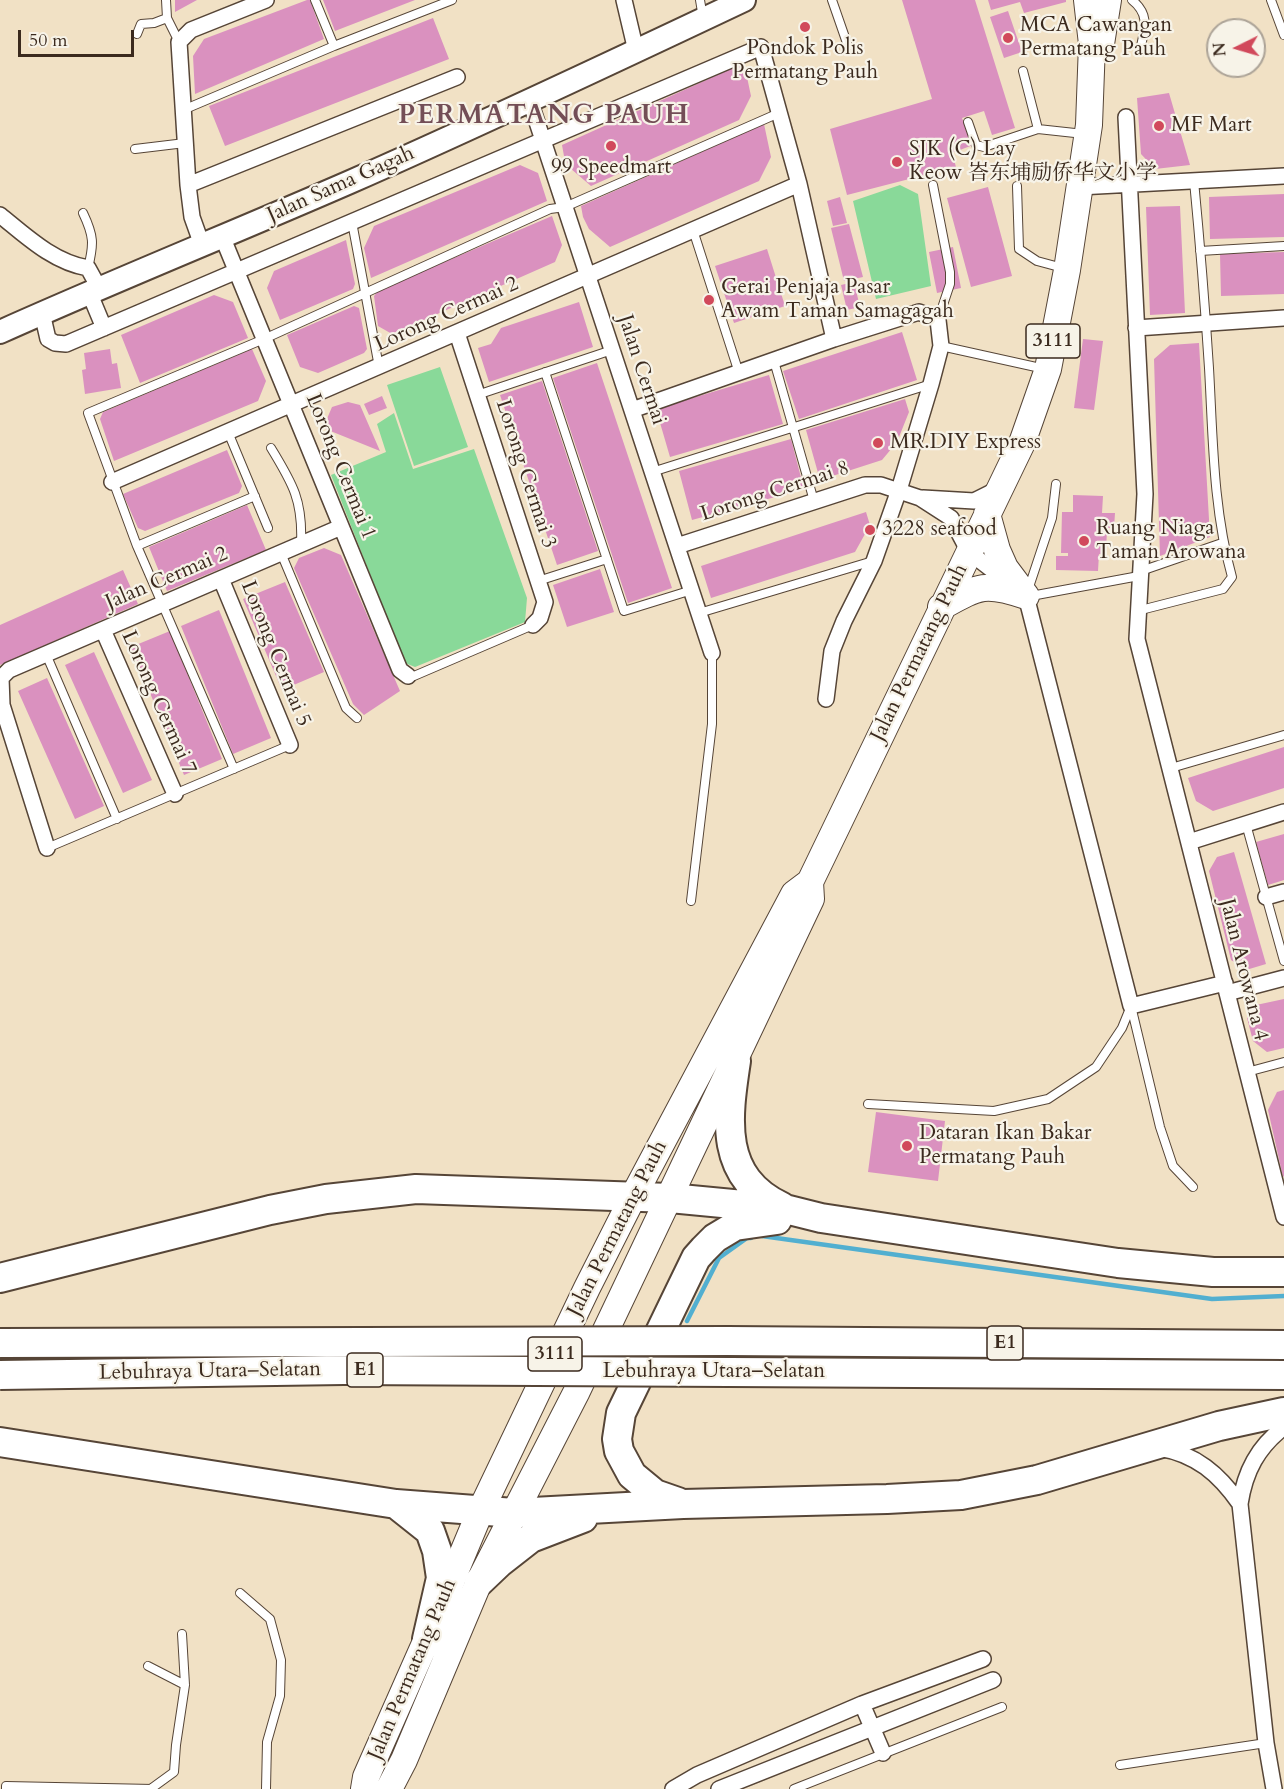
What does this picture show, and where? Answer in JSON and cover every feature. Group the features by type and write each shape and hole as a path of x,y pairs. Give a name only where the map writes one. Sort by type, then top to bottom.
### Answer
{"highway":[{"path":"736,1061 730,1118 735,1160 755,1191 785,1209"},
{"path":"0,1278 270,1210 371,1192 416,1189 670,1198 785,1209 821,1218 1149,1266 1213,1272 1284,1272"},
{"path":"683,1504 656,1494 642,1485 632,1475 619,1451 618,1425 621,1413 649,1354 696,1258 715,1238 735,1226 747,1223 821,1218"},
{"name":"Lebuhraya Utara–Selatan","path":"0,1343 727,1341 1284,1345"},
{"name":"Lebuhraya Utara–Selatan","path":"0,1375 344,1370 1284,1375"},
{"path":"0,1442 396,1504 514,1513 683,1504 961,1495 1037,1480 1220,1426 1284,1412"},
{"path":"396,1504 430,1531 438,1551 441,1578 428,1639"},
{"path":"479,1582 531,1538 608,1509"}],"main road":[{"name":"Jalan Permatang Pauh","path":"364,1789 366,1777 428,1639 480,1512 633,1197 794,894 810,882 1022,443 1048,369 1067,270 1088,130 1092,44 1087,0"},
{"path":"1088,130 1108,0"},
{"path":"987,513 997,550 1005,568 1026,596"},
{"path":"941,607 982,588 1000,587 1026,596"},
{"name":"Jalan Permatang Pauh","path":"389,1789 404,1760 479,1582 577,1391 736,1061 811,899 810,882"}],"street":[{"path":"624,0 636,51"},
{"name":"Jalan Sama Gagah","path":"0,332 350,182 530,101 636,51 702,10 744,0"},
{"path":"179,42 191,30 257,2"},
{"name":"Lorong Cermai 1","path":"179,42 192,217 237,271 400,670 408,676"},
{"path":"42,313 48,339 66,344 761,47 799,184 834,339"},
{"path":"188,185 457,77"},
{"name":"Jalan Cermai","path":"530,101 712,653"},
{"path":"1126,117 1144,494 1137,639 1171,768"},
{"path":"1079,187 1284,176"},
{"name":"Lorong Cermai 2","path":"112,482 799,184"},
{"path":"0,215 40,247 74,266 88,268 104,328"},
{"path":"632,410 834,339 920,312 938,320 941,346 931,384 899,490 874,561 844,621 832,651 826,699"},
{"path":"1136,328 1284,318"},
{"name":"Lorong Cermai 3","path":"457,333 545,602 540,618 533,625"},
{"name":"Lorong Cermai 8","path":"677,546 865,485 881,485 920,498 951,518 969,552"},
{"name":"Lorong Cermai 8","path":"920,498 974,501 1000,487"},
{"name":"Jalan Cermai 2","path":"47,848 2,705 1,678 9,670 341,527"},
{"path":"969,552 1026,596 1131,1006 1284,978"},
{"name":"Lorong Cermai 5","path":"221,579 290,745"},
{"name":"Lorong Cermai 7","path":"103,630 175,794"},
{"name":"Jalan Arowana 4","path":"1171,768 1284,1216"},
{"path":"1189,842 1284,812"},
{"path":"1266,897 1284,892"},
{"path":"1274,1789 1266,1743 1240,1504 1243,1486 1256,1455 1269,1439 1284,1427"},
{"path":"1152,1447 1180,1453 1196,1460 1225,1483 1240,1504"},
{"path":"673,1789 700,1782 861,1704 983,1659"},
{"path":"719,1789 993,1680"},
{"path":"861,1704 883,1754"}],"lane":[{"path":"166,0 167,18 179,42"},
{"path":"315,0 333,46"},
{"path":"183,110 333,46 452,0"},
{"path":"832,0 848,46"},
{"path":"1132,0 1142,8 1145,22 1140,51"},
{"path":"1271,0 1284,35"},
{"path":"136,34 141,24 154,23 167,18"},
{"path":"1023,71 1038,129"},
{"path":"234,769 136,546 88,412 264,339 550,209 565,207 779,113"},
{"path":"968,122 976,145 984,147 1038,129 1088,130"},
{"path":"135,149 185,143"},
{"path":"1137,611 1223,589 1232,577 1222,543 1215,483 1206,324 1194,181"},
{"path":"933,185 950,272 950,284 938,320"},
{"path":"1017,186 1019,249 1037,261 1067,270"},
{"path":"82,213 91,231 93,246 88,268"},
{"path":"352,222 379,367"},
{"path":"693,230 739,373"},
{"path":"1200,251 1284,246"},
{"path":"941,346 1048,369"},
{"path":"477,395 612,350"},
{"path":"774,361 814,501"},
{"path":"545,372 624,611 692,591"},
{"path":"652,472 931,384"},
{"path":"228,432 268,528"},
{"path":"271,448 293,484 302,519 302,544"},
{"path":"1056,484 1052,518 1026,596 1139,574 1222,543"},
{"path":"136,546 255,496"},
{"path":"281,553 346,708 357,718"},
{"path":"538,581 607,559"},
{"path":"699,614 874,561"},
{"path":"408,676 414,676 533,625"},
{"path":"691,901 712,724 712,653"},
{"path":"46,654 117,819"},
{"path":"1171,768 1284,735"},
{"path":"47,848 290,745"},
{"path":"1246,824 1284,961"},
{"path":"868,1104 994,1111 1048,1099 1096,1067 1122,1028 1131,1006"},
{"path":"1131,1006 1160,1127 1173,1166 1193,1187"},
{"path":"1247,1072 1284,1062"},
{"path":"240,1593 270,1619 281,1660 280,1696 267,1742 266,1789"},
{"path":"6,1789 6,1786 153,1789 174,1772 185,1685 182,1634"},
{"path":"148,1666 185,1685"},
{"path":"794,1789 1002,1707"},
{"path":"1120,1765 1266,1743"}],"green space":[{"path":"900,185 918,194 931,286 876,299 853,201"},
{"path":"440,367 468,447 414,466 387,385"},
{"path":"394,413 413,469 474,449 527,598 525,622 415,667 405,663 331,475 386,452 377,424"}],"building":[{"path":"175,0 197,0 175,12"},
{"path":"310,0 324,39 195,94 193,56 204,39"},
{"path":"323,0 415,0 335,31"},
{"path":"902,0 975,0 1015,128 992,135 984,111 962,118 973,145 952,153 956,167 847,195 830,129 932,99"},
{"path":"988,0 1066,0 1066,2 1024,13 1020,2 991,10"},
{"path":"1008,11 1022,52 1004,58 990,17"},
{"path":"433,18 449,59 225,146 209,106"},
{"path":"744,63 751,96 739,120 591,186 570,168 562,145"},
{"name":"MF Mart","path":"1169,93 1190,165 1155,169 1141,154 1137,98"},
{"path":"764,124 771,157 759,181 610,247 589,229 581,206"},
{"path":"520,165 538,173 547,201 371,278 364,248 374,226"},
{"path":"988,187 1012,276 971,287 947,198"},
{"path":"1284,194 1284,237 1210,239 1209,197"},
{"path":"840,197 847,223 833,226 827,201"},
{"path":"1180,206 1185,313 1150,315 1146,207"},
{"path":"552,216 562,245 555,262 392,334 378,326 374,296 379,290"},
{"path":"849,224 863,277 844,281 831,228"},
{"path":"346,240 355,284 353,289 280,320 267,288 274,271"},
{"path":"953,247 961,288 937,293 929,252"},
{"path":"767,249 785,306 734,323 715,266"},
{"path":"1284,252 1284,294 1221,296 1220,254"},
{"path":"854,282 860,307 847,310 841,285"},
{"path":"214,295 233,302 248,338 140,383 121,335"},
{"path":"579,302 593,347 489,382 478,348 491,344 501,328"},
{"path":"354,306 359,308 367,349 364,353 318,373 300,367 287,335"},
{"path":"902,332 917,380 799,419 783,371"},
{"path":"1083,339 1103,341 1094,410 1074,408"},
{"path":"1199,343 1210,537 1160,556 1154,359 1170,345"},
{"path":"110,349 112,364 117,363 121,388 85,394 82,370 86,369 84,353"},
{"path":"252,349 266,381 258,401 114,461 100,419 103,412"},
{"path":"597,363 672,588 628,603 553,378"},
{"path":"769,375 783,424 670,457 656,409"},
{"path":"542,381 598,551 557,565 500,395"},
{"path":"382,396 387,408 369,415 364,404"},
{"path":"905,399 909,412 897,442 882,460 820,480 806,430"},
{"path":"348,402 360,405 380,451 323,428 332,407"},
{"path":"791,439 804,489 692,520 679,471"},
{"path":"227,450 242,486 239,493 145,531 138,528 123,494"},
{"name":"Ruang Niaga Taman Arowana","path":"1073,495 1103,496 1102,513 1115,513 1114,528 1107,528 1106,554 1099,554 1098,571 1056,570 1056,556 1068,556 1068,553 1061,553 1062,512 1073,512"},
{"path":"247,505 266,550 167,591 149,547"},
{"path":"866,512 870,525 855,552 711,598 701,566"},
{"path":"324,548 341,555 400,691 364,715 353,704 294,568 299,558"},
{"path":"600,569 614,612 567,627 553,585"},
{"path":"123,570 138,604 0,665 0,625"},
{"path":"285,582 324,672 282,690 243,599"},
{"path":"219,610 271,738 233,754 181,626"},
{"path":"170,631 222,759 184,775 131,647"},
{"path":"94,652 152,780 123,793 65,665"},
{"path":"47,678 104,806 75,819 18,691"},
{"path":"1284,747 1284,788 1213,811 1196,801 1188,778"},
{"path":"1284,834 1284,880 1268,885 1256,842"},
{"path":"1234,852 1266,964 1246,970 1231,960 1209,871 1217,857"},
{"path":"1284,999 1284,1048 1267,1052 1253,1041 1247,1018 1256,1005"},
{"path":"1284,1090 1283,1177 1268,1110 1277,1092"},
{"name":"Dataran Ikan Bakar Permatang Pauh","path":"876,1112 945,1121 938,1181 868,1172"}],"waterway":[{"path":"762,1236 1212,1299 1284,1296"},
{"path":"687,1321 719,1258 747,1238 751,1238"}],"place":[{"name":"Pondok Polis Permatang Pauh","path":"805,27"},
{"name":"MCA Cawangan Permatang Pauh","path":"1008,38"},
{"name":"MF Mart","path":"1159,126"},
{"name":"99 Speedmart","path":"611,146"},
{"name":"SJK (C) Lay Keow 峇东埔励侨华文小学","path":"897,162"},
{"name":"Gerai Penjaja Pasar Awam Taman Samagagah","path":"709,300"},
{"name":"MR.DIY Express","path":"878,443"},
{"name":"3228 seafood","path":"870,530"},
{"name":"Ruang Niaga Taman Arowana","path":"1084,541"},
{"name":"Dataran Ikan Bakar Permatang Pauh","path":"907,1146"}],"district":[{"name":"PERMATANG PAUH","path":"544,117"}]}
